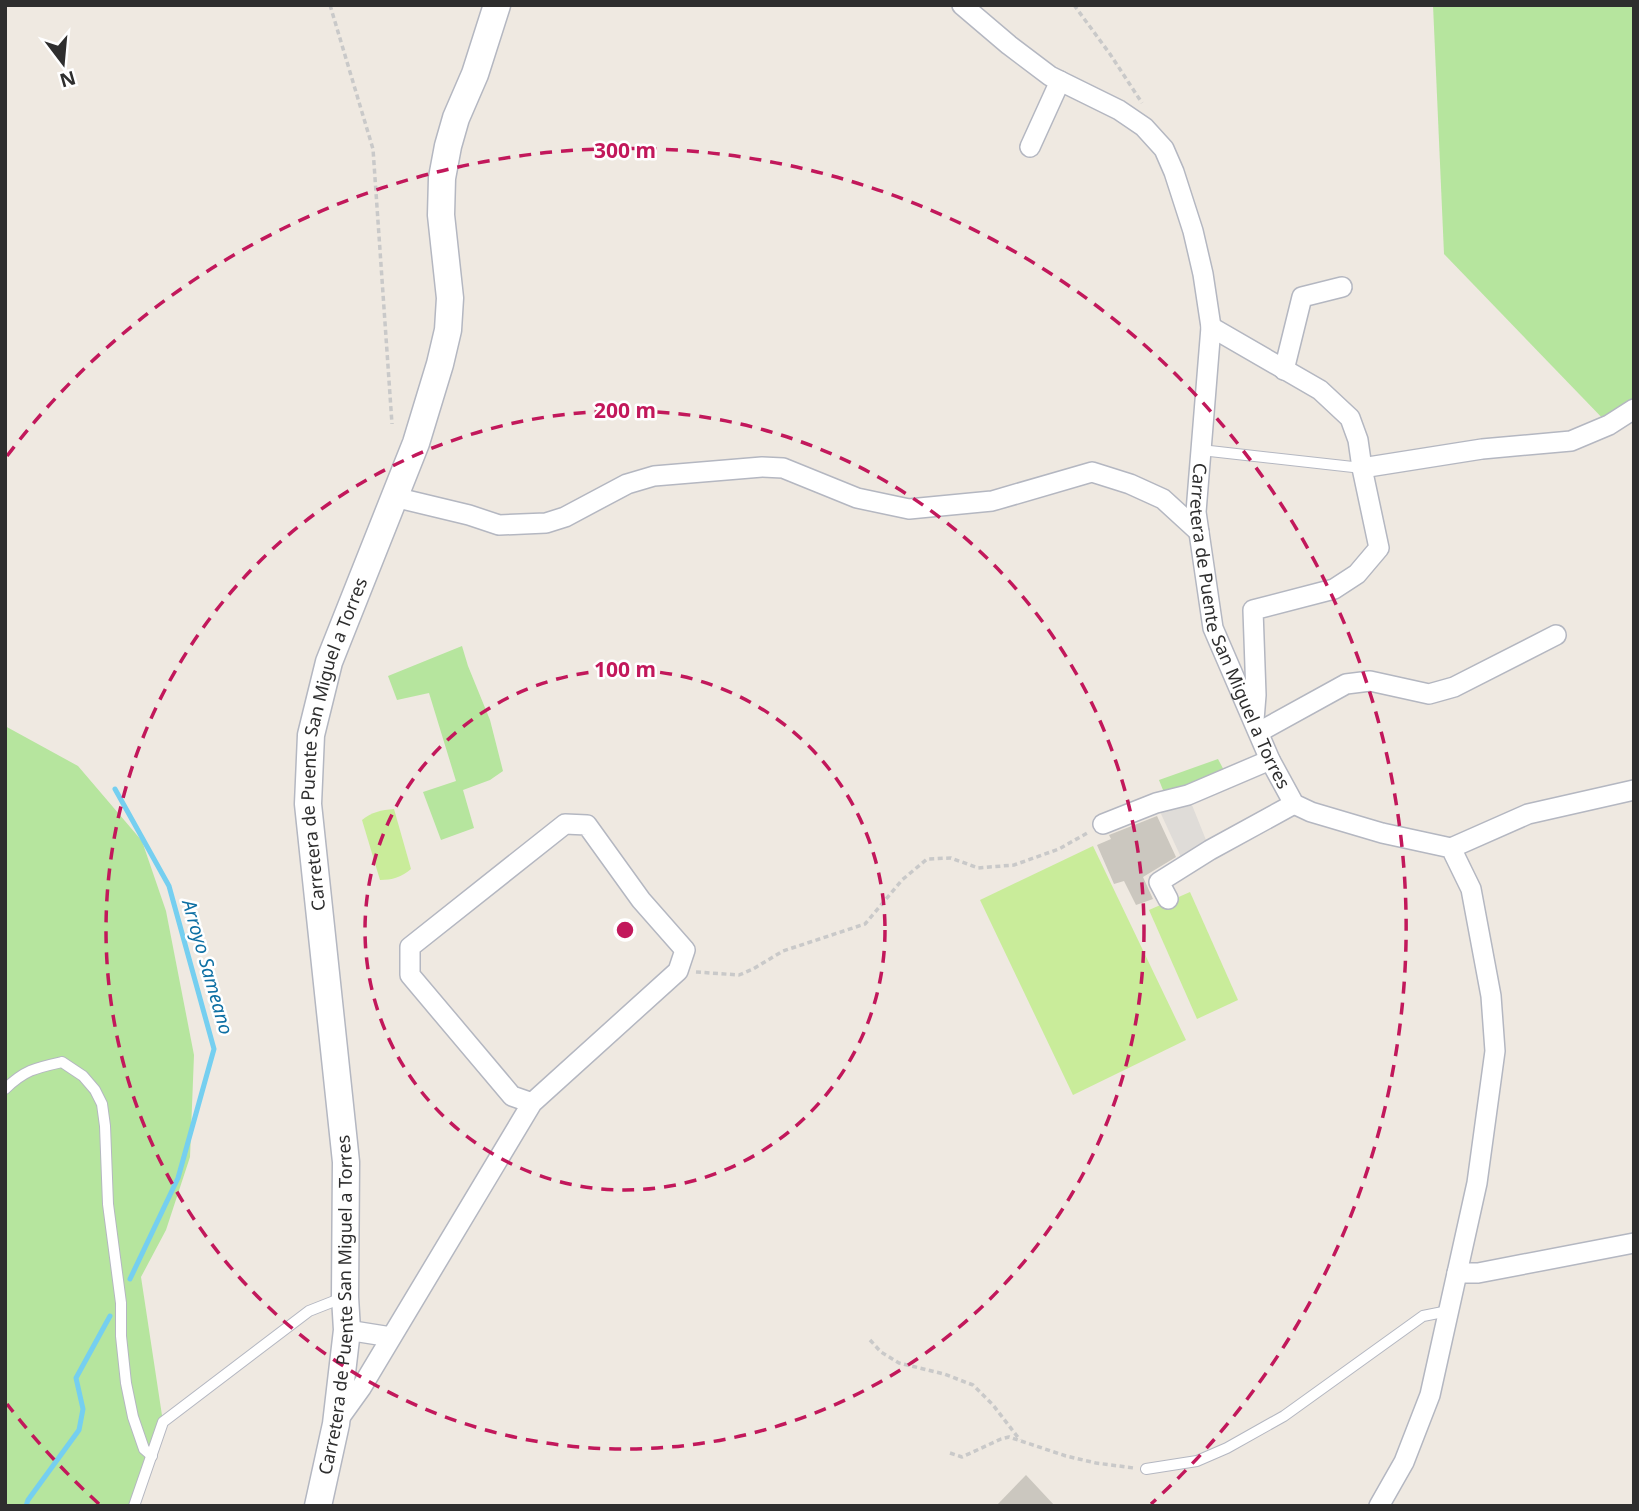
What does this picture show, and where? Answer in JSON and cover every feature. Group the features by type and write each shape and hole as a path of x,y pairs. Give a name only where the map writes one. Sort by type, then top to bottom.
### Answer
{"street":[{"name":"Carretera de Puente San Miguel a Torres","path":"318,1506 336,1424 347,1330 346,1162 308,804 311,736 329,662 416,443 440,364 448,330 450,298 440,215 442,178 456,118 475,74 498,5"},
{"name":"Carretera de Puente San Miguel a Torres","path":"962,5 1051,76 1119,110 1144,127 1164,149 1174,172 1193,230 1211,327 1196,512 1213,628 1270,760 1294,804 1311,812 1382,833 1451,848"},
{"path":"1030,147 1060,81"},
{"path":"1284,370 1302,296 1342,287"},
{"path":"1211,327 1320,390 1350,418 1358,440 1379,548 1357,574 1334,589 1253,610 1256,727 1346,684 1370,681 1429,694 1454,687 1556,635"},
{"path":"1362,468 1482,449 1571,441 1609,425 1634,409"},
{"path":"394,497 499,525 546,523 565,517 627,484 654,476 762,467 783,468 857,498 909,509 992,501 1092,472 1130,484 1163,499 1199,531"},
{"path":"1103,824 1156,803 1188,796 1270,760"},
{"path":"1379,1506 1404,1462 1430,1395 1477,1183 1495,1051 1491,996 1471,889 1451,848 1528,814 1634,790"},
{"path":"1168,899 1159,882 1210,849 1294,804"},
{"path":"336,1424 361,1388 532,1103 678,971 685,950 641,900 587,825 565,824 410,947 410,975 512,1096 532,1103"},
{"path":"1457,1273 1478,1273 1634,1243"},
{"path":"347,1330 391,1337"}],"lane":[{"path":"1201,450 1362,468"},
{"path":"5,1089 19,1075 62,1062 83,1076 102,1104 108,1204 121,1303 126,1383 133,1417 144,1449 152,1456"},
{"path":"134,1506 163,1422 309,1311 345,1297"},
{"path":"1146,1469 1197,1461 1227,1448 1284,1416 1423,1316 1449,1311"}],"path":[{"path":"330,5 373,149 391,424"},
{"path":"1074,5 1145,108"},
{"path":"678,971 739,975 783,951 865,924 902,880 927,859 951,858 978,868 1014,865 1059,849 1103,824"},
{"path":"870,1340 881,1352 899,1363 944,1374 973,1385 993,1405 1021,1441"},
{"path":"950,1453 962,1457 1009,1437 1096,1463 1146,1469"}],"green space":[{"path":"1433,5 1634,5 1634,409 1609,425 1444,254"},
{"path":"462,646 490,720 503,771 490,780 463,790 474,828 441,840 423,792 456,781 429,693 397,700 388,676"},
{"path":"5,726 78,766 142,841 166,911 194,1055 190,1157 166,1230 141,1277 163,1422 138,1506 5,1506"},
{"path":"1218,759 1228,778 1167,800 1159,780"},
{"path":"394,809 411,869 397,877 380,880 362,820 377,812"},
{"path":"1093,846 1186,1040 1073,1095 980,900"},
{"path":"1190,892 1238,1000 1197,1019 1149,910"}],"shaded area":[{"path":"1188,795 1210,850 1185,866 1156,803"}],"building":[{"path":"1157,816 1176,857 1143,877 1153,899 1136,905 1124,881 1114,884 1097,845 1111,839 1109,835"},
{"path":"1026,1475 1055,1506 996,1506"}],"waterway":[{"name":"Arroyo Sameano","path":"115,789 169,886 214,1049 178,1178 130,1279"},
{"name":"Arroyo Sameano","path":"26,1506 79,1430 83,1409 76,1378 110,1316"}]}
